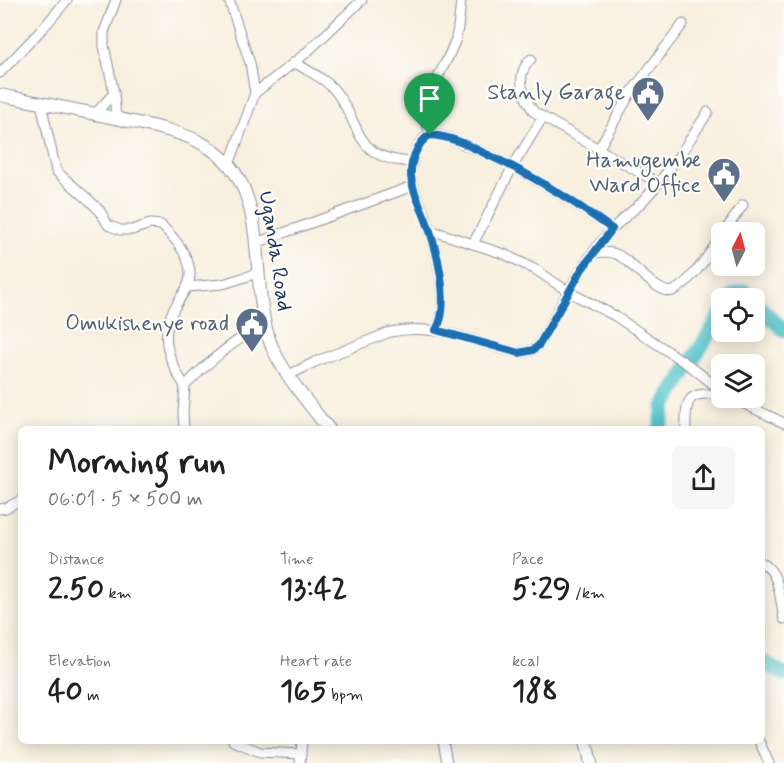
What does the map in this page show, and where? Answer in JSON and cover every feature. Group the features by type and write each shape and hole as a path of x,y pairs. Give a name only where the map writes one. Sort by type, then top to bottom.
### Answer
{"main road":[{"name":"Uganda Road","path":"0,95 116,118 193,138 212,149 229,165 243,186 252,216 265,324 273,348 289,375 327,426"},
{"path":"587,744 591,763"}],"street":[{"path":"0,73 67,0"},
{"path":"116,0 104,33 116,118"},
{"path":"229,0 250,63 255,93 229,165"},
{"path":"430,135 425,123 426,108 455,39 461,0"},
{"path":"255,93 294,63 357,1"},
{"path":"599,148 630,94 683,24"},
{"path":"531,59 522,69 522,82 528,104 534,112 658,183"},
{"path":"294,63 331,86 345,106 361,139 376,154 385,159 413,162"},
{"path":"95,114 114,93"},
{"path":"41,103 56,171 100,211 108,225 120,230 132,230 150,224 161,225 178,244 186,258 190,273 187,287 173,309 166,338 170,353 185,386 184,426"},
{"path":"289,375 315,362 390,332 401,330 436,330 509,351 526,353 539,345 569,291 594,253 612,229 658,183 684,150 708,112"},
{"path":"473,244 513,166 543,117"},
{"path":"436,330 442,317 442,293 436,255 430,230 411,176 413,162 424,138 430,135 453,140 513,166 561,194 612,229"},
{"path":"256,243 413,186"},
{"path":"731,222 743,205"},
{"path":"430,230 504,254 536,270 615,316 690,366 711,384"},
{"path":"594,253 606,251 618,254 642,275 666,291 671,291 682,285 711,250"},
{"path":"187,287 223,284 258,273"},
{"path":"185,386 235,341 265,324"},
{"path":"686,426 690,399 702,393 711,393"},
{"path":"753,408 784,423"},
{"path":"0,509 18,501"},
{"path":"765,565 773,576 781,599 784,619"},
{"path":"240,744 260,752 301,759 302,744"},
{"path":"444,744 447,763"},
{"path":"760,744 769,763"}],"waterway":[{"path":"765,312 784,330"},
{"path":"661,426 664,406 711,331"},
{"path":"765,663 784,674"}],"place":[{"name":"Stanly Garage","path":"648,122"},
{"name":"Hamugembe Ward Office","path":"724,203"},
{"name":"Omukishenye road","path":"252,353"}],"route":[{"path":"430,135 472,147 513,166 553,189 612,229 582,269 539,345 533,350 526,353 509,351 436,330 442,317 440,278 430,230 411,176 418,148 424,138 430,135"}]}
